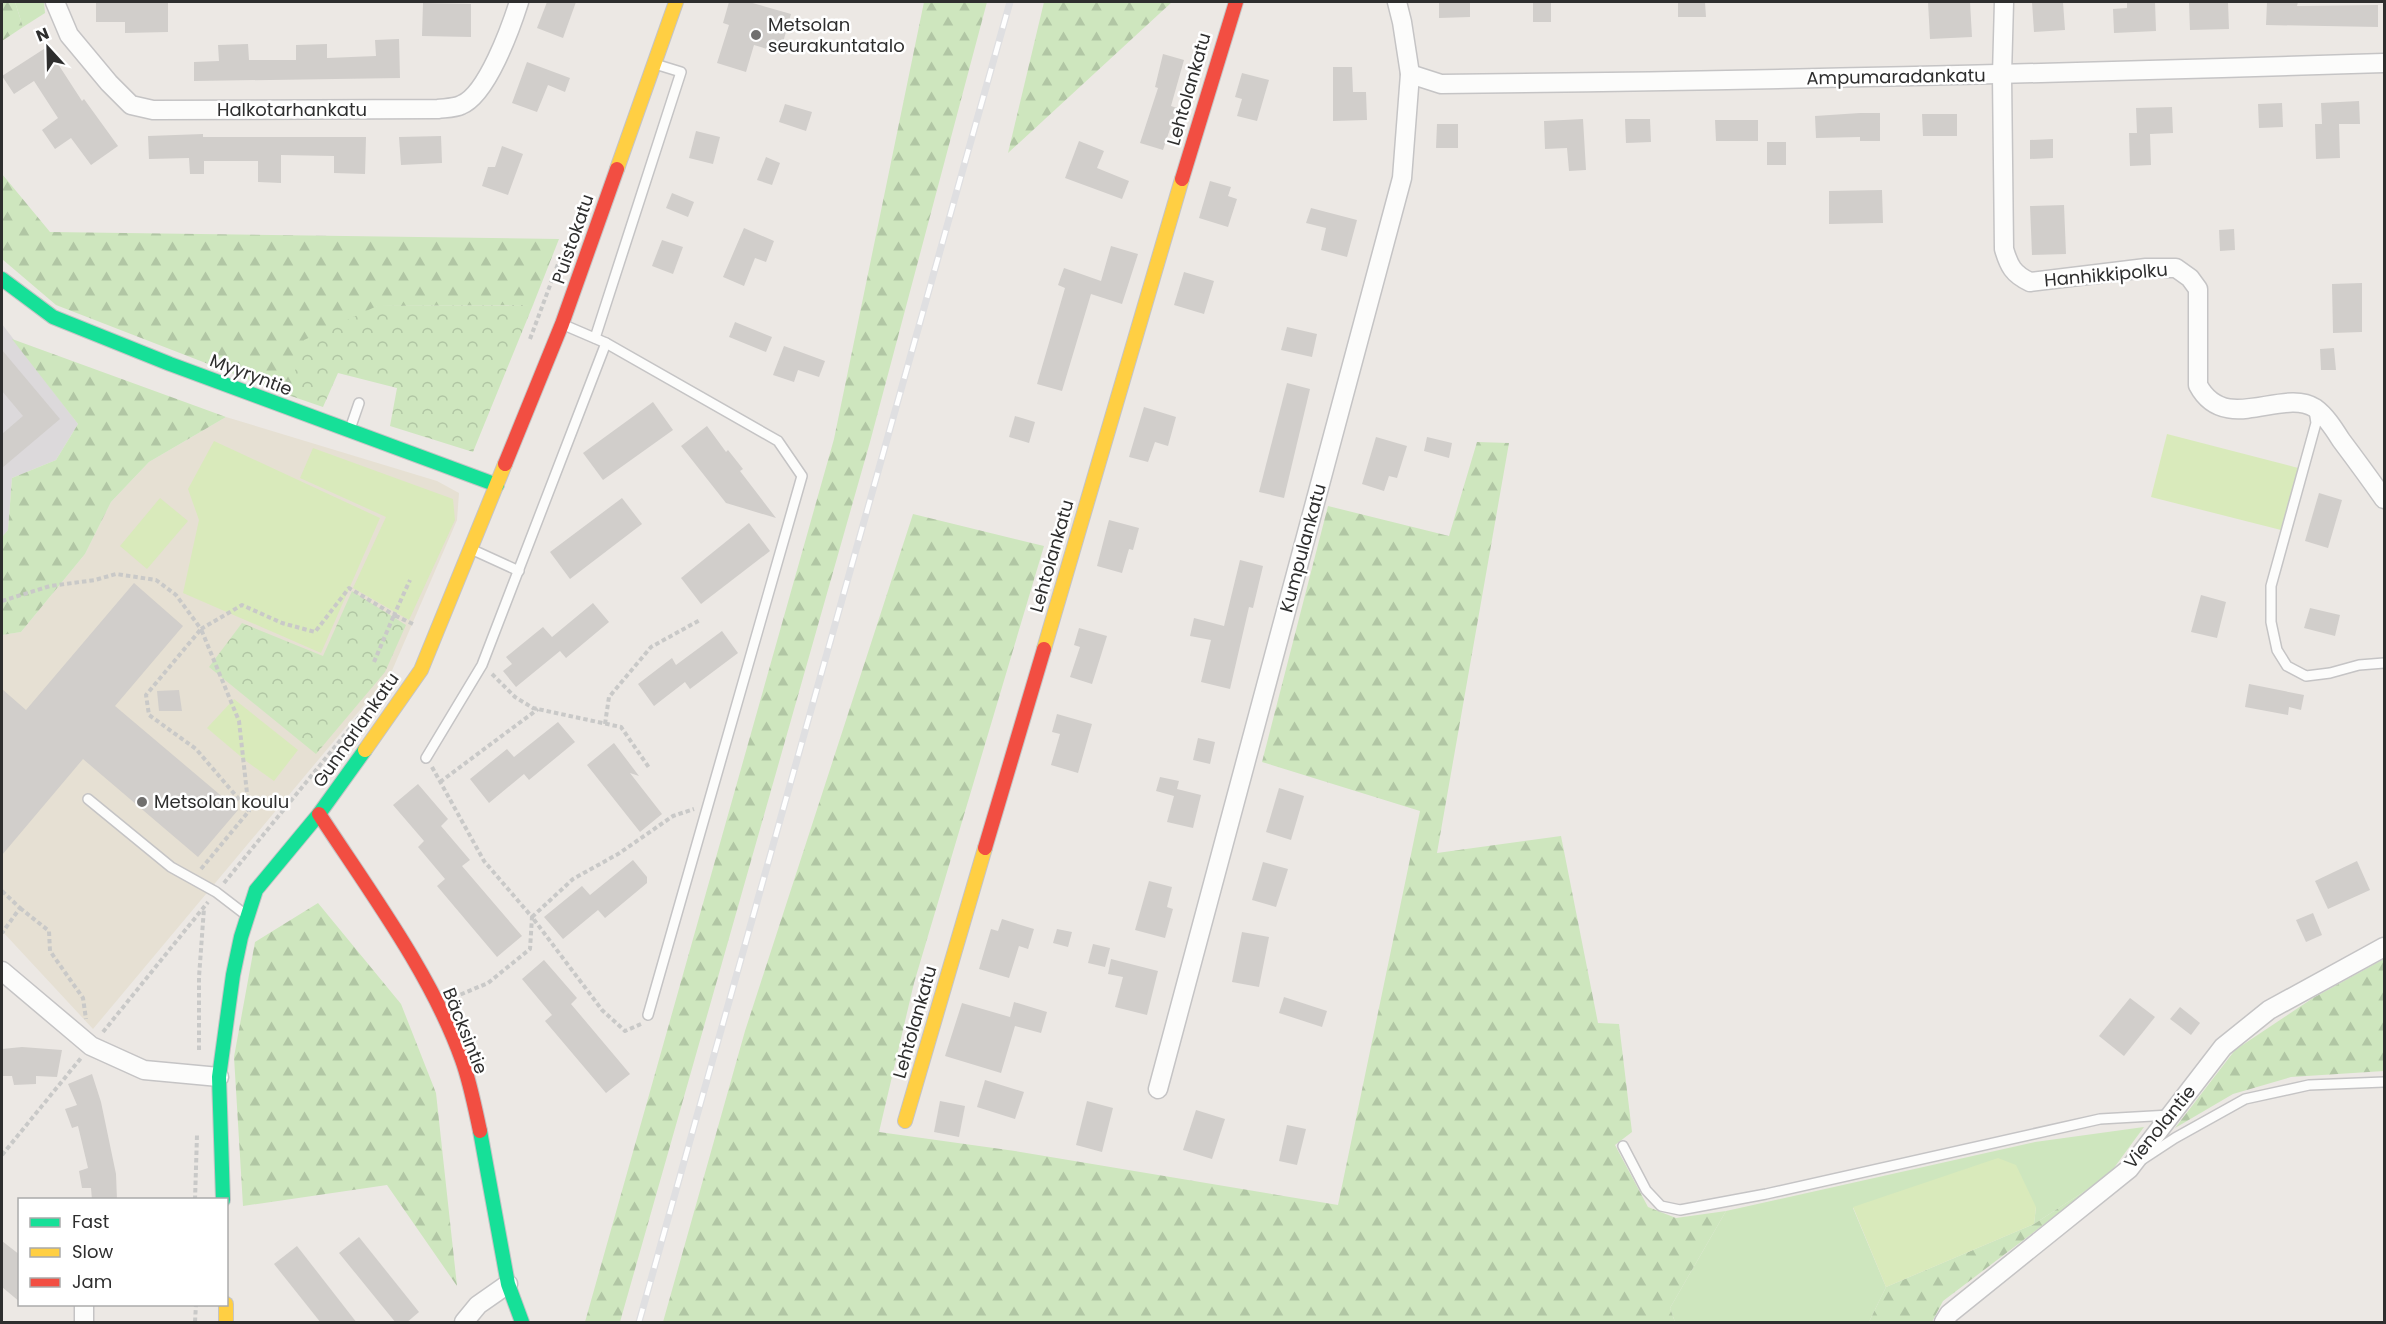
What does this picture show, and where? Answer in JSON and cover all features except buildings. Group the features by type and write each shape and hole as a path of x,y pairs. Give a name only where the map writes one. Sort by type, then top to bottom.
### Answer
{"street":[{"name":"Halkotarhankatu","path":"54,2 69,35 109,84 131,105 153,110 438,110 463,105 479,90 495,65 519,2"},
{"name":"Puistokatu","path":"497,485 562,324 676,2"},
{"name":"Lehtolankatu","path":"905,1121 1226,28 1236,2"},
{"name":"Kumpulankatu","path":"1158,1089 1402,178 1410,74 1397,2"},
{"name":"Hanhikkipolku","path":"2004,2 2002,75 2004,249 2009,266 2017,276 2030,282 2146,268 2176,268 2190,278 2198,289 2198,385 2204,397 2214,404 2232,410 2298,403 2314,408"},
{"name":"Ampumaradankatu","path":"1410,74 1442,84 2002,75 2385,63"},
{"name":"Myyryntie","path":"2,279 53,317 349,431 497,485"},
{"path":"2314,408 2329,423 2385,499"},
{"name":"Gunnarlankatu","path":"223,1198 219,1077 232,975 256,890 319,814 395,710 421,670 497,485"},
{"name":"Bäcksintie","path":"319,814 411,956 462,1060 479,1127 508,1284 522,1323"},
{"name":"Vienolantie","path":"1944,1323 1949,1314 2129,1169 2223,1047 2270,1010 2385,947"},
{"path":"2,971 91,1046 144,1070 219,1077"},
{"path":"464,1323 478,1305 508,1284"},
{"path":"84,1306 84,1323"},
{"path":"226,1306 226,1323"}],"lane":[{"path":"595,338 681,72 654,64"},
{"path":"562,324 606,343 778,441 802,476 648,1015"},
{"path":"426,758 483,665 606,343"},
{"path":"349,431 359,403"},
{"path":"2314,408 2316,423 2271,586 2271,622 2277,650 2287,666 2306,676 2330,673 2359,665 2385,663"},
{"path":"471,549 519,571"},
{"path":"88,799 171,867 216,892 248,916"},
{"path":"2129,1169 2175,1138 2245,1099 2309,1085 2385,1082"},
{"path":"1623,1146 1646,1190 1660,1206 1680,1210 1766,1194 2100,1119 2170,1115"}],"path":[{"path":"528,345 564,246"},
{"path":"2,601 50,586 95,580 116,574 156,580 176,595 201,629 239,721 249,811 193,879"},
{"path":"374,662 410,580"},
{"path":"249,811 196,749 149,715 146,694 201,629 242,605 282,623 315,632 350,588 415,625"},
{"path":"411,635 419,614"},
{"path":"605,724 609,697 651,647 700,620"},
{"path":"483,665 515,697 538,709 621,727 650,769"},
{"path":"2,1155 371,702"},
{"path":"440,782 538,709"},
{"path":"426,758 484,861 532,917 602,1010 625,1031 643,1024 648,1015"},
{"path":"437,1005 488,983 530,949 532,917 573,879 635,843 674,816 691,808 706,811"},
{"path":"2,891 49,931 50,951 83,998 91,1046"},
{"path":"2,933 20,908"},
{"path":"195,1323 196,1306"}],"shaded area":[{"path":"2,324 78,424 56,460 12,478 8,530 2,537"},
{"name":"Metsolan koulu","path":"226,417 437,481 459,493 457,520 391,673 93,1029 2,931 2,635 21,632 85,554 111,502 149,462"}],"green space":[{"path":"2,2 15,2 23,27 2,41"},
{"path":"15,2 44,2 45,13 23,27"},
{"path":"924,2 987,2 870,442 620,1322 585,1322 834,439"},
{"path":"1044,2 1172,2 1008,153"},
{"path":"2,174 50,232 559,239 533,305 377,306 288,395 56,305 2,259"},
{"path":"533,305 473,452 390,426 397,388 338,373 323,407 288,395 304,340 377,306"},
{"path":"12,339 226,417 149,462 111,502 85,554 21,632 2,635 2,537 8,530 12,478 56,460 78,424"},
{"path":"2167,434 2302,469 2285,531 2151,497"},
{"path":"214,441 380,518 321,653 183,593 199,520 188,489"},
{"path":"1477,442 1509,443 1437,853 1561,836 1598,1023 1619,1024 1632,1132 1615,1145 1648,1207 1676,1218 1726,1211 1670,1308 1675,1322 663,1322 745,1031 913,514 1044,546 914,983 879,1132 1015,1151 1338,1205 1420,811 1262,762 1328,506 1449,536"},
{"path":"313,448 453,499 455,520 409,620 353,588 386,517 300,478"},
{"path":"160,498 188,521 147,569 120,546"},
{"path":"352,591 406,625 385,672 316,754 209,667 242,623 323,656"},
{"path":"234,699 298,750 274,781 207,728"},
{"path":"318,903 401,1004 436,1093 457,1286 387,1185 243,1206 234,1057 255,942"},
{"path":"2384,959 2384,1071 2291,1077 2233,1094 2175,1128 2235,1050 2313,998"},
{"path":"2144,1127 2108,1176 2034,1224 2036,1207 1853,1208 1886,1287 1869,1322 1675,1322 1670,1308 1726,1211 2035,1142"},
{"path":"1998,1158 2016,1165 2036,1207 2034,1224 1886,1287 1853,1207"},
{"path":"2108,1176 1943,1301 1932,1322 1869,1322 1886,1287 2034,1224"}],"railway":[{"path":"639,1322 1010,2"}],"traffic: fast":[{"path":"2,279 53,317 170,364 497,485"},
{"path":"223,1198 219,1077 233,975 241,937 256,890 319,814 365,750"},
{"path":"480,1131 508,1284 522,1322"}],"traffic: slow":[{"path":"617,169 676,2"},
{"path":"1044,649 1182,179"},
{"path":"365,750 421,670 505,464"},
{"path":"905,1121 985,848"},
{"path":"226,1306 226,1322"}],"traffic: jam":[{"path":"1182,179 1236,2"},
{"path":"505,464 562,324 617,169"},
{"path":"985,848 1044,649"},
{"path":"319,814 398,933 434,996 462,1060 480,1131"}],"place":[{"name":"Metsolan seurakuntatalo","path":"756,35"},
{"name":"Metsolan koulu","path":"142,802"}]}
